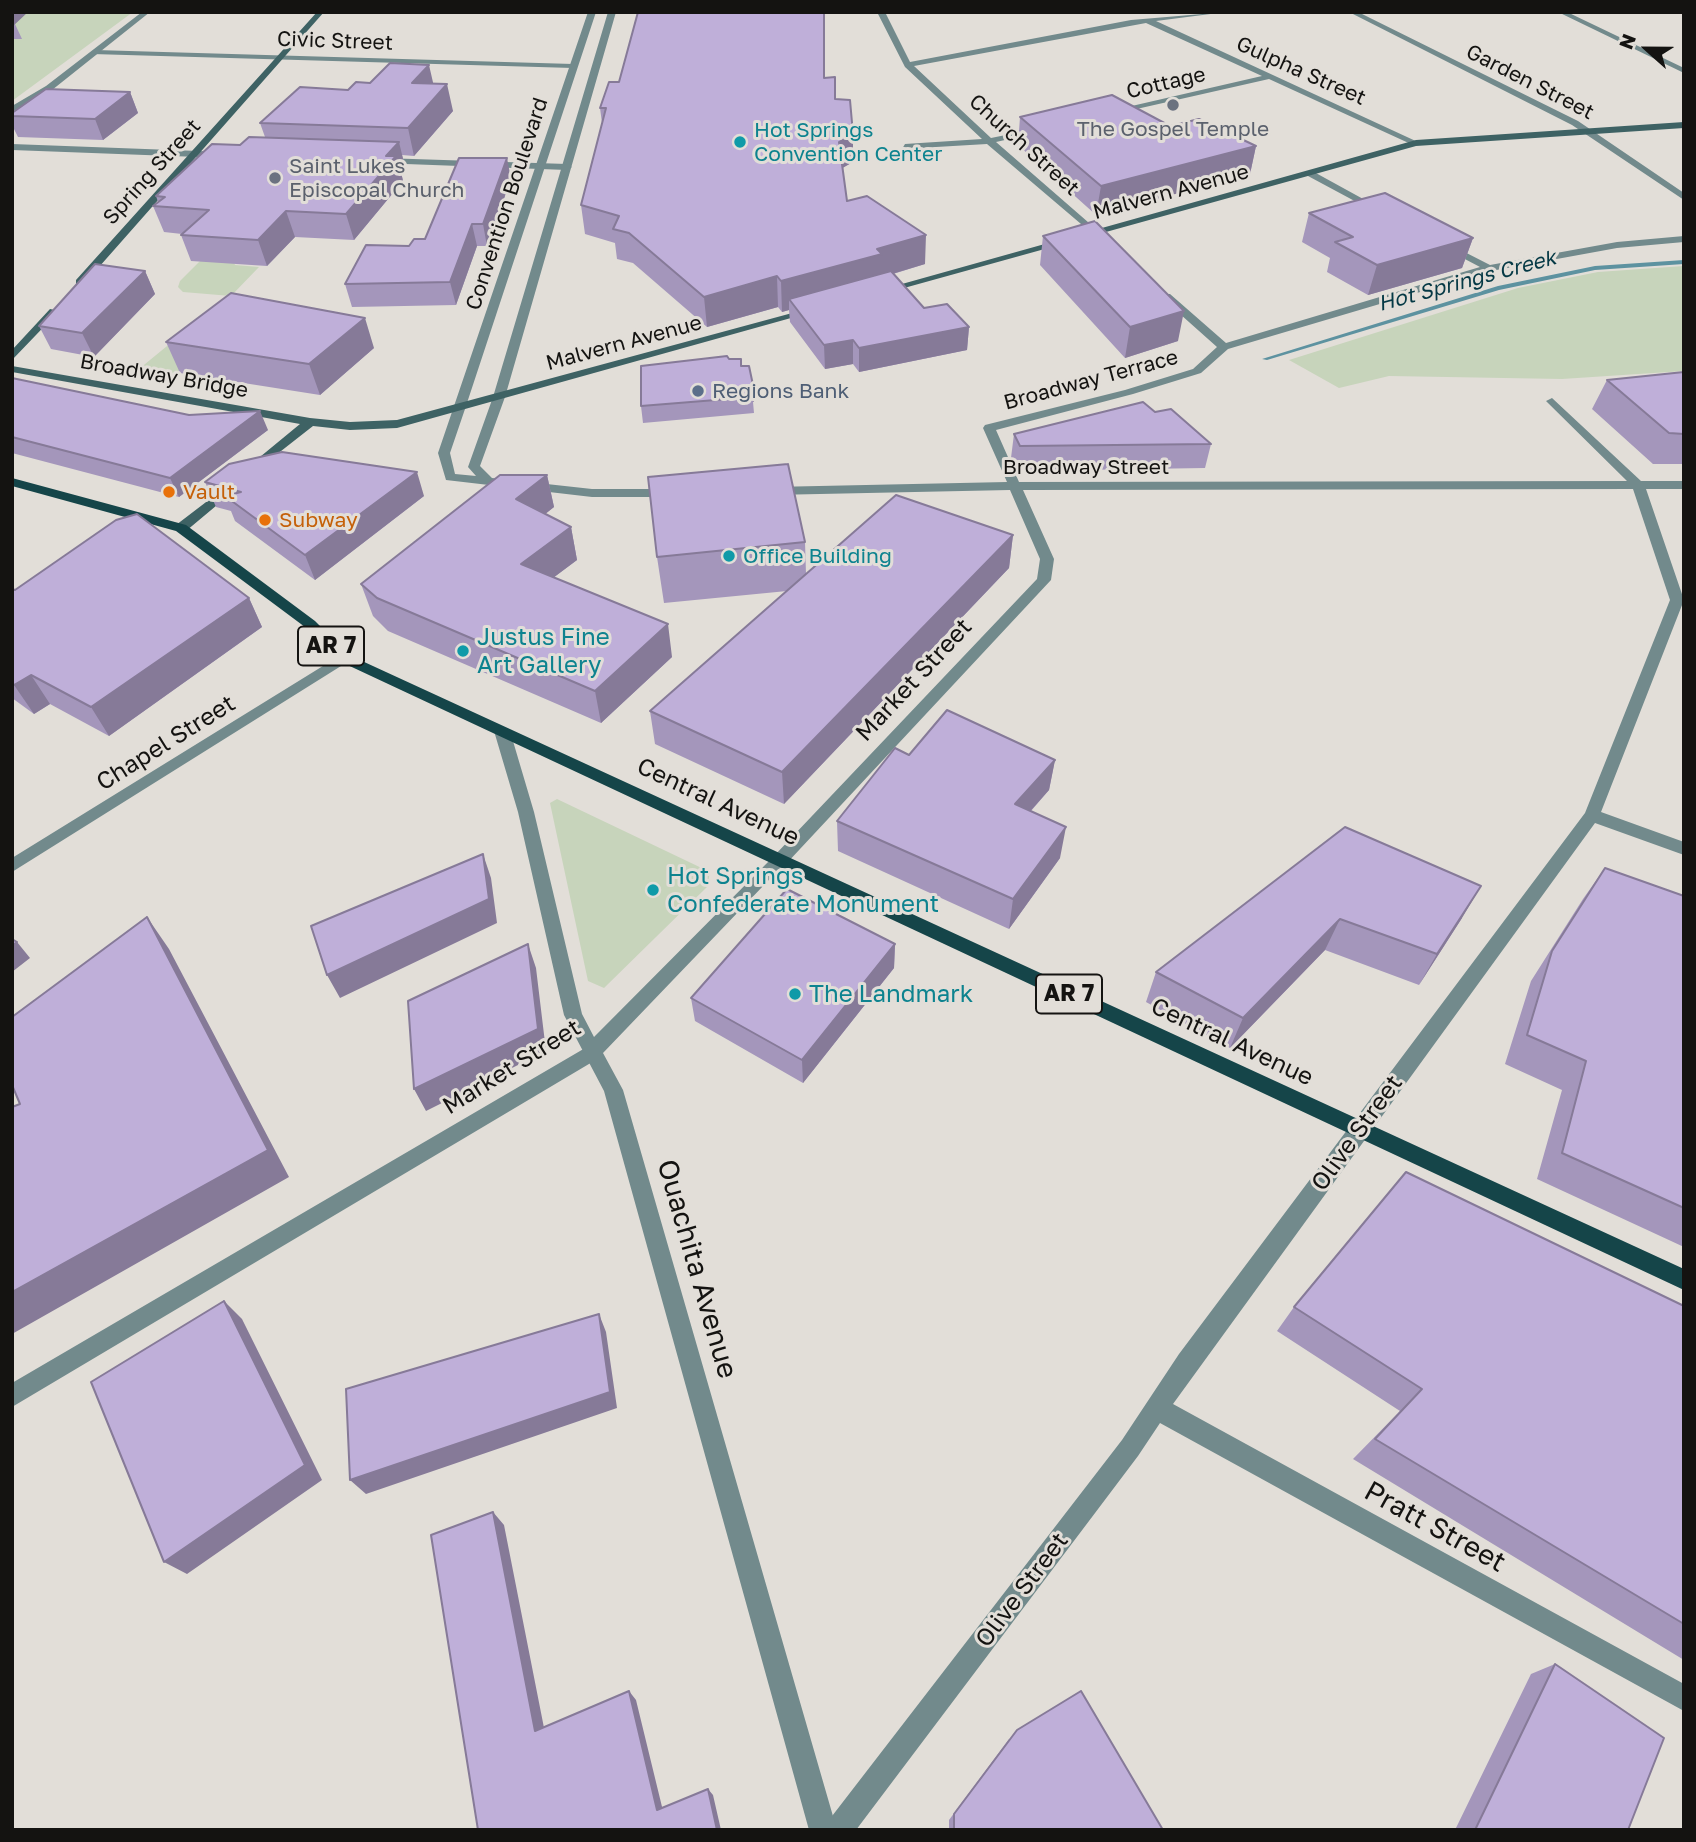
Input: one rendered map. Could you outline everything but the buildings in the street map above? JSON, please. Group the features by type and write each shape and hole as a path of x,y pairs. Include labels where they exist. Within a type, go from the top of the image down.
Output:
{"main road":[{"name":"Spring Street","path":"68,295 321,12"},
{"name":"Malvern Avenue","path":"874,294 1416,143 1684,125"},
{"path":"12,358 59,306"},
{"name":"Malvern Avenue","path":"310,422 350,426 397,424 820,309"},
{"name":"Broadway Bridge","path":"12,369 310,422"},
{"path":"181,528 310,422"},
{"name":"Central Avenue","path":"12,482 181,528 310,624 344,658 1684,1280"}],"street":[{"path":"12,110 49,88 148,12"},
{"name":"Convention Boulevard","path":"459,409 592,12"},
{"name":"Convention Boulevard","path":"499,397 612,12"},
{"name":"Church Street","path":"881,12 908,65 989,141 1107,243"},
{"name":"Gulpha Street","path":"1132,12 1416,143"},
{"path":"908,65 1148,20 1223,12"},
{"name":"Garden Street","path":"1352,12 1590,131 1684,197"},
{"path":"1561,12 1684,72"},
{"name":"Civic Street","path":"95,52 573,66"},
{"name":"Cottage","path":"1096,117 1270,76"},
{"path":"905,147 989,141 1056,126"},
{"path":"12,147 235,156"},
{"path":"375,161 567,167"},
{"path":"1311,174 1396,219"},
{"path":"1431,238 1489,268"},
{"name":"Broadway Terrace","path":"989,428 1129,392 1197,371 1224,347 1489,268 1617,245 1684,239"},
{"path":"1155,286 1224,347"},
{"path":"489,482 474,467 499,397"},
{"name":"Olive Street","path":"839,1830 1157,1408 1187,1362 1592,815 1680,600 1638,485 1552,401"},
{"path":"459,409 444,453 450,477 592,494 686,492"},
{"name":"Market Street","path":"12,1396 592,1052 780,860 1044,580 1047,559 989,428"},
{"name":"Broadway Street","path":"753,492 1013,486 1684,485"},
{"name":"Chapel Street","path":"12,866 344,658"},
{"name":"Ouachita Avenue","path":"502,731 526,812 573,1015 613,1090 823,1830"},
{"path":"1592,815 1684,849"},
{"name":"Pratt Street","path":"1157,1408 1684,1698"}],"green space":[{"path":"12,12 133,12 12,101"},
{"path":"204,257 233,260 235,265 259,267 231,296 183,292 178,287 180,281"},
{"path":"1684,266 1684,371 1562,379 1389,376 1339,388 1289,360 1518,288 1598,272"},
{"path":"211,310 252,315 175,374 139,369"},
{"path":"557,799 710,872 707,887 604,988 588,981 550,803"}],"waterway":[{"name":"Hot Springs Creek","path":"1265,359 1498,288 1595,268 1684,262"}],"place":[{"name":"The Gospel Temple","path":"1173,105"},
{"name":"Hot Springs Convention Center","path":"740,142"},
{"name":"Saint Lukes Episcopal Church","path":"275,178"},
{"name":"Regions Bank","path":"698,391"},
{"name":"Vault","path":"169,492"},
{"name":"Subway","path":"265,520"},
{"name":"Office Building","path":"729,556"},
{"name":"Justus Fine Art Gallery","path":"463,651"},
{"name":"Hot Springs Confederate Monument","path":"653,890"},
{"name":"The Landmark","path":"795,994"}]}
